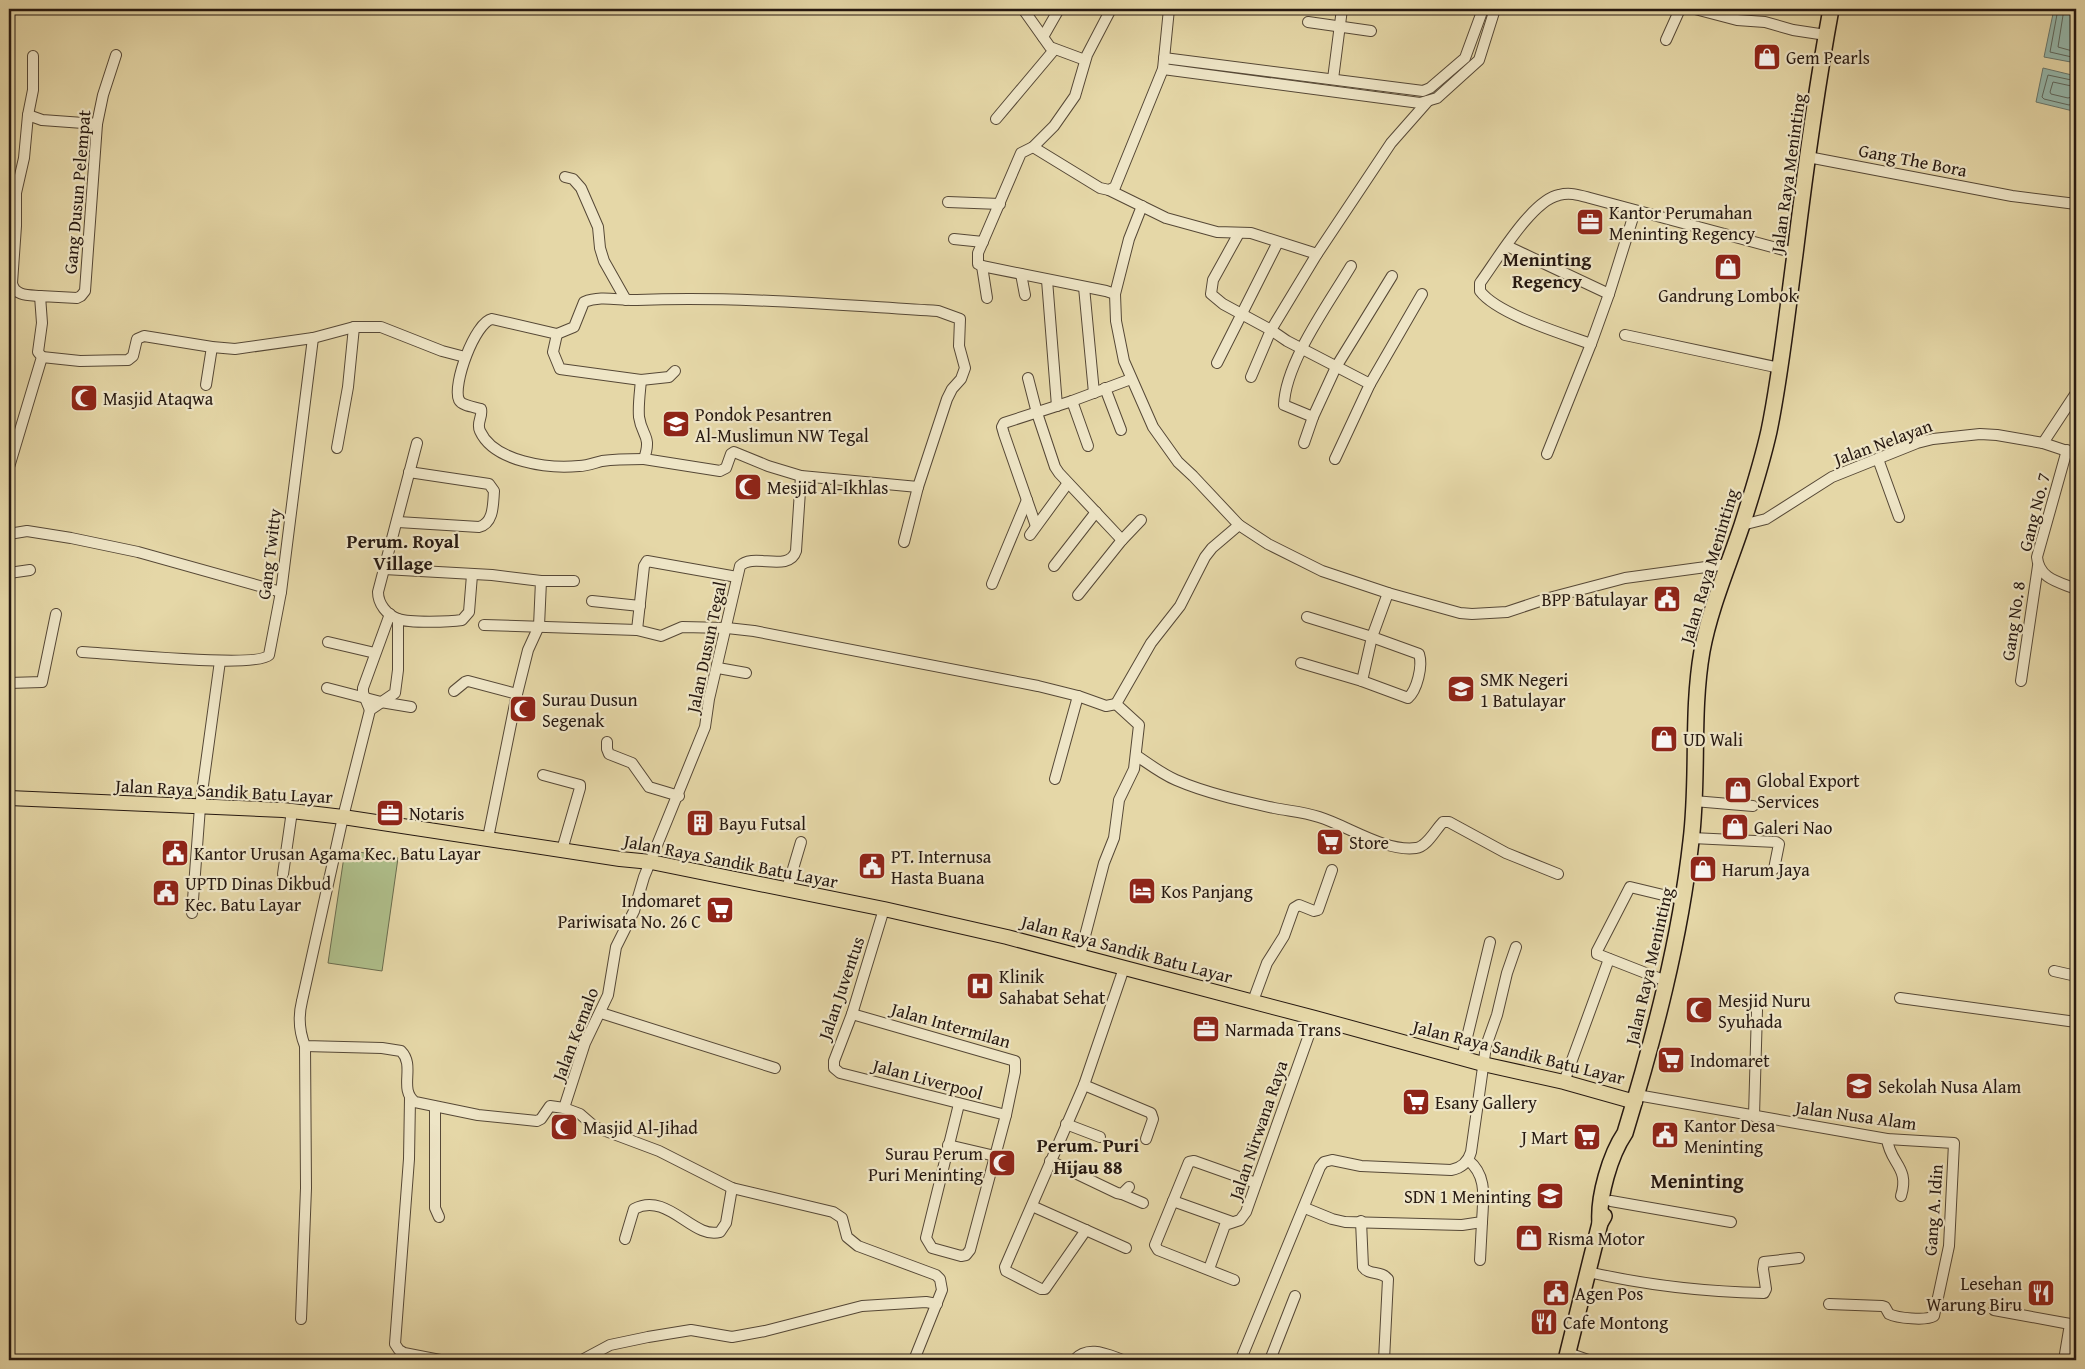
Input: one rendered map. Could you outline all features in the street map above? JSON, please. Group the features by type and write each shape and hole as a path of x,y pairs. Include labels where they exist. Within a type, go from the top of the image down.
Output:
{"highway":[{"name":"Jalan Raya Meninting","path":"1600,1223 1600,1203 1617,1146 1625,1133 1652,1041 1684,900 1692,838 1694,739 1697,690 1702,653 1708,624 1742,525 1768,431 1780,368 1829,9"},
{"name":"Jalan Raya Meninting","path":"1567,1356 1600,1223 1611,1201 1625,1148 1625,1133"}],"main road":[{"name":"Jalan Raya Sandik Batu Layar","path":"9,798 200,807 240,807 292,811 651,862 884,909 1080,955 1483,1064 1636,1098"}],"street":[{"path":"1023,9 1054,50 1085,60"},
{"path":"1043,37 1059,9"},
{"path":"1111,9 1085,60 1075,96 1054,126 1033,147 1021,153 978,253 977,260 978,264 982,266 1115,294"},
{"path":"1109,190 1115,188 1163,69 1169,9"},
{"path":"1333,79 1342,9"},
{"path":"1163,69 1252,74 1333,79 1423,91 1430,88 1465,58 1483,9 1494,10 1479,60 1437,98 1420,103 1370,97 1252,74 1164,58"},
{"path":"1666,40 1680,9"},
{"path":"1695,9 1737,20 1765,22 1793,30 1826,35"},
{"path":"1308,22 1371,31"},
{"path":"996,119 1054,50"},
{"name":"Gang Dusun Pelempat","path":"40,296 75,298 82,295 85,289 97,124 116,54"},
{"path":"33,56 34,81 28,115 24,158 16,193 16,226 11,287 17,292 40,296 42,323 38,352 42,358"},
{"path":"1370,97 1372,84"},
{"path":"1251,377 1271,330 1317,254 1391,143 1428,101"},
{"path":"28,115 42,120 97,124"},
{"path":"1033,147 1100,188 1109,190 1166,218 1216,232 1251,233 1317,254"},
{"name":"Gang The Bora","path":"1808,157 2012,196 2076,204"},
{"path":"565,176 573,179 581,188 598,227 601,254 626,300"},
{"path":"1591,344 1542,326 1493,304 1480,291 1480,283 1527,216 1545,201 1557,195 1570,193 1795,253"},
{"path":"948,202 1000,204"},
{"path":"1142,206 1129,239 1115,294 1120,345 1131,379 1152,427 1178,462 1238,525 1268,544 1304,563 1388,593 1460,613 1493,614 1507,612 1549,598 1625,578 1728,564"},
{"path":"1546,454 1591,344 1635,211"},
{"path":"1239,233 1213,280 1211,294 1223,304 1302,349 1370,384"},
{"path":"954,239 983,242"},
{"path":"1217,363 1278,242"},
{"path":"1507,246 1609,294"},
{"path":"982,266 987,298"},
{"path":"1313,417 1284,405 1284,391 1302,349 1351,266"},
{"path":"1021,274 1026,295"},
{"path":"1304,443 1313,417 1336,367 1392,276"},
{"path":"1046,280 1057,406"},
{"path":"1084,287 1094,392"},
{"path":"1335,459 1370,384 1422,294"},
{"path":"904,542 918,487 947,399 961,378 965,368 959,346 959,318 938,311 770,300 600,299 584,302 572,330 557,334 496,319 488,319 473,339 465,357 458,387 459,400 462,403 481,409 482,415 478,425 488,442 501,453 523,461 549,465 580,466 615,459 644,459 719,471 726,468 731,454 734,452 768,466 802,476 918,487"},
{"path":"42,358 80,361 128,360 134,356 137,339 145,336 212,347 247,348 313,338 354,328 381,327 442,351 465,357"},
{"path":"337,448 348,388 354,328"},
{"path":"557,334 553,352 559,369 641,380 669,378 675,371"},
{"path":"1625,335 1780,368"},
{"name":"Gang Twitty","path":"82,652 220,661 262,659 270,655 281,592 303,405 313,338"},
{"path":"206,385 212,347"},
{"path":"9,467 42,358"},
{"path":"1028,378 1037,413 1055,467 1122,540"},
{"path":"1068,482 1033,530 1027,500 1002,427 1004,423 1131,379"},
{"path":"641,380 639,416 648,444 644,459"},
{"path":"1105,388 1121,430"},
{"path":"2043,443 2076,392"},
{"path":"1072,401 1088,446"},
{"name":"Jalan Nelayan","path":"1742,525 1766,519 1832,478 1917,443 1948,436 1980,434 2043,443 2072,452"},
{"path":"417,443 404,486 398,522 378,597 381,604 394,617 409,621 464,619 469,612 472,576"},
{"name":"Gang No. 7","path":"2072,452 2037,554 2038,566 2049,579 2076,589"},
{"path":"1878,459 1899,517"},
{"path":"398,522 479,527 485,525 490,518 494,491 489,484 409,472"},
{"name":"Jalan Dusun Tegal","path":"651,862 705,727 709,699 718,668 740,566 743,563 786,561 795,555 802,476"},
{"path":"992,584 1027,500"},
{"path":"1054,566 1096,512"},
{"path":"1078,595 1122,540 1141,520"},
{"path":"484,625 637,630 661,636 680,627 727,628 759,632 1038,686 1078,696 1106,706 1116,704 1151,643 1180,606 1205,557 1212,548 1238,525"},
{"path":"9,534 27,531 138,552 281,592"},
{"path":"637,630 644,565 648,561 737,577"},
{"name":"Gang No. 8","path":"2021,681 2038,566"},
{"path":"384,569 472,576 492,575 541,581 574,581"},
{"path":"9,573 30,570"},
{"path":"488,838 517,694 528,650 539,626 541,581"},
{"path":"1362,681 1372,637 1388,593"},
{"path":"592,601 640,606"},
{"path":"9,684 42,682 56,614"},
{"path":"301,1319 306,1188 306,1046 302,1037 299,1013 343,817 370,710 363,688 375,653 394,617"},
{"path":"370,710 395,693 398,670 394,617"},
{"path":"1301,663 1362,681 1408,698 1412,694 1421,661 1419,654 1372,637 1306,617"},
{"path":"328,642 375,653"},
{"path":"192,913 200,807 220,661"},
{"path":"718,668 746,673"},
{"path":"454,690 468,681 517,694"},
{"path":"327,688 381,702 411,707"},
{"path":"1054,780 1078,696"},
{"path":"1080,955 1104,863 1114,838 1119,800 1134,769 1137,756 1139,725 1116,704"},
{"path":"608,742 607,749 609,754 632,763 649,787 679,796"},
{"path":"1137,756 1174,779 1195,788 1312,815 1392,846 1420,847 1443,822 1449,822 1506,854 1558,874"},
{"path":"543,775 580,785 562,850"},
{"path":"1694,801 1753,806"},
{"path":"283,874 292,811"},
{"path":"1692,838 1776,842 1779,844 1774,869"},
{"path":"786,889 801,842"},
{"name":"Jalan Kemalo","path":"651,862 630,919 616,947 611,986 601,1013 585,1043 564,1108 580,1114 594,1127 659,1151 732,1188 833,1212 842,1218 847,1237 858,1246 934,1273 942,1284 937,1304"},
{"path":"1253,1001 1267,963 1284,936 1294,908 1299,905 1314,911 1318,910 1332,870"},
{"path":"1666,982 1597,954 1601,942 1630,887 1684,900"},
{"name":"Jalan Juventus","path":"842,1073 835,1070 833,1062 852,1014 884,909"},
{"path":"1462,1058 1490,942"},
{"path":"1241,1359 1321,1165 1328,1160 1361,1166 1451,1170 1462,1166 1468,1160 1471,1152 1486,1046 1497,1015 1516,947"},
{"path":"1564,1082 1608,960"},
{"path":"1086,1230 1048,1287 1041,1289 1008,1273 1005,1269 1084,1085 1124,968"},
{"path":"2054,971 2076,976"},
{"path":"1900,998 2076,1022"},
{"path":"1754,1116 1756,1010"},
{"path":"601,1013 775,1068"},
{"name":"Jalan Intermilan","path":"852,1014 1012,1058 1016,1063 1006,1116 970,1250 966,1255 961,1256 935,1249 929,1245 927,1236 948,1145"},
{"name":"Jalan Nirwana Raya","path":"1209,1269 1225,1225 1243,1218 1315,1018"},
{"path":"306,1046 399,1050 407,1059 407,1092 410,1098 415,1102 435,1107 478,1115 537,1121 541,1119 550,1106 564,1108"},
{"name":"Jalan Liverpool","path":"842,1073 1006,1116"},
{"path":"1084,1085 1151,1114 1153,1119 1146,1139"},
{"path":"410,1098 409,1159 395,1344 404,1353 440,1360"},
{"name":"Jalan Nusa Alam","path":"1636,1098 1887,1139 1954,1143"},
{"path":"959,1104 948,1145 995,1156"},
{"path":"435,1107 435,1208 438,1217"},
{"path":"1066,1124 1100,1138"},
{"path":"1887,1139 1890,1150 1904,1178 1901,1196"},
{"name":"Gang A. Idin","path":"1829,1304 1882,1306 1885,1307 1889,1314 1895,1316 1928,1319 1934,1316 1949,1246 1954,1143"},
{"path":"1468,1160 1477,1168 1483,1182 1480,1260"},
{"path":"1050,1161 1111,1191 1126,1190 1143,1203"},
{"path":"1234,1280 1156,1248 1155,1245 1188,1162 1194,1161 1256,1183"},
{"path":"625,1239 632,1211 639,1206 650,1204 662,1207 693,1225 712,1233 720,1232 726,1223 732,1188"},
{"path":"1173,1200 1232,1222"},
{"path":"1611,1201 1731,1222"},
{"path":"1032,1206 1126,1248"},
{"path":"1304,1208 1332,1219 1462,1225 1482,1222"},
{"path":"1361,1221 1363,1268 1368,1272 1383,1274 1388,1279 1384,1360"},
{"path":"1588,1272 1642,1284 1726,1292 1764,1293 1766,1289 1763,1269 1764,1262 1799,1258"},
{"path":"1270,1360 1295,1296"},
{"path":"582,1360 610,1345 648,1336 691,1330 732,1337 765,1331 862,1306 926,1302 937,1304 914,1360"},
{"path":"1994,1310 2070,1324 2064,1360"},
{"path":"1074,1360 1080,1354 1096,1351 1123,1360"},
{"path":"1567,1356 1588,1360"}],"green space":[{"path":"345,850 398,858 382,971 328,963"}],"water":[{"path":"2054,9 2076,9 2076,63 2044,57"},
{"path":"2043,68 2076,76 2076,99 2073,111 2036,102"}],"place":[{"name":"Gem Pearls","path":"1767,57"},
{"name":"Kantor Perumahan Meninting Regency","path":"1590,222"},
{"name":"Gandrung Lombok","path":"1728,267"},
{"name":"Masjid Ataqwa","path":"84,398"},
{"name":"Pondok Pesantren Al-Muslimun NW Tegal","path":"676,424"},
{"name":"Mesjid Al-Ikhlas","path":"748,487"},
{"name":"BPP Batulayar","path":"1667,599"},
{"name":"SMK Negeri 1 Batulayar","path":"1461,689"},
{"name":"Surau Dusun Segenak","path":"523,709"},
{"name":"UD Wali","path":"1664,739"},
{"name":"Global Export Services","path":"1738,790"},
{"name":"Notaris","path":"390,813"},
{"name":"Bayu Futsal","path":"700,823"},
{"name":"Galeri Nao","path":"1735,827"},
{"name":"Store","path":"1330,842"},
{"name":"Kantor Urusan Agama Kec. Batu Layar","path":"175,853"},
{"name":"PT. Internusa Hasta Buana","path":"872,866"},
{"name":"Harum Jaya","path":"1703,869"},
{"name":"Kos Panjang","path":"1142,891"},
{"name":"UPTD Dinas Dikbud Kec. Batu Layar","path":"166,893"},
{"name":"Indomaret Pariwisata No. 26 C","path":"720,910"},
{"name":"Klinik Sahabat Sehat","path":"980,986"},
{"name":"Mesjid Nuru Syuhada","path":"1699,1010"},
{"name":"Narmada Trans","path":"1206,1029"},
{"name":"Indomaret","path":"1671,1060"},
{"name":"Sekolah Nusa Alam","path":"1859,1086"},
{"name":"Esany Gallery","path":"1416,1102"},
{"name":"Masjid Al-Jihad","path":"564,1127"},
{"name":"Kantor Desa Meninting","path":"1665,1135"},
{"name":"J Mart","path":"1587,1137"},
{"name":"Surau Perum Puri Meninting","path":"1002,1163"},
{"name":"SDN 1 Meninting","path":"1550,1196"},
{"name":"Risma Motor","path":"1529,1238"},
{"name":"Agen Pos","path":"1556,1293"},
{"name":"Lesehan Warung Biru","path":"2041,1293"},
{"name":"Cafe Montong","path":"1544,1322"}],"district":[{"name":"Meninting Regency","path":"1547,270"},
{"name":"Perum. Royal Village","path":"403,552"},
{"name":"Perum. Puri Hijau 88","path":"1088,1156"},
{"name":"Meninting","path":"1697,1180"}]}
